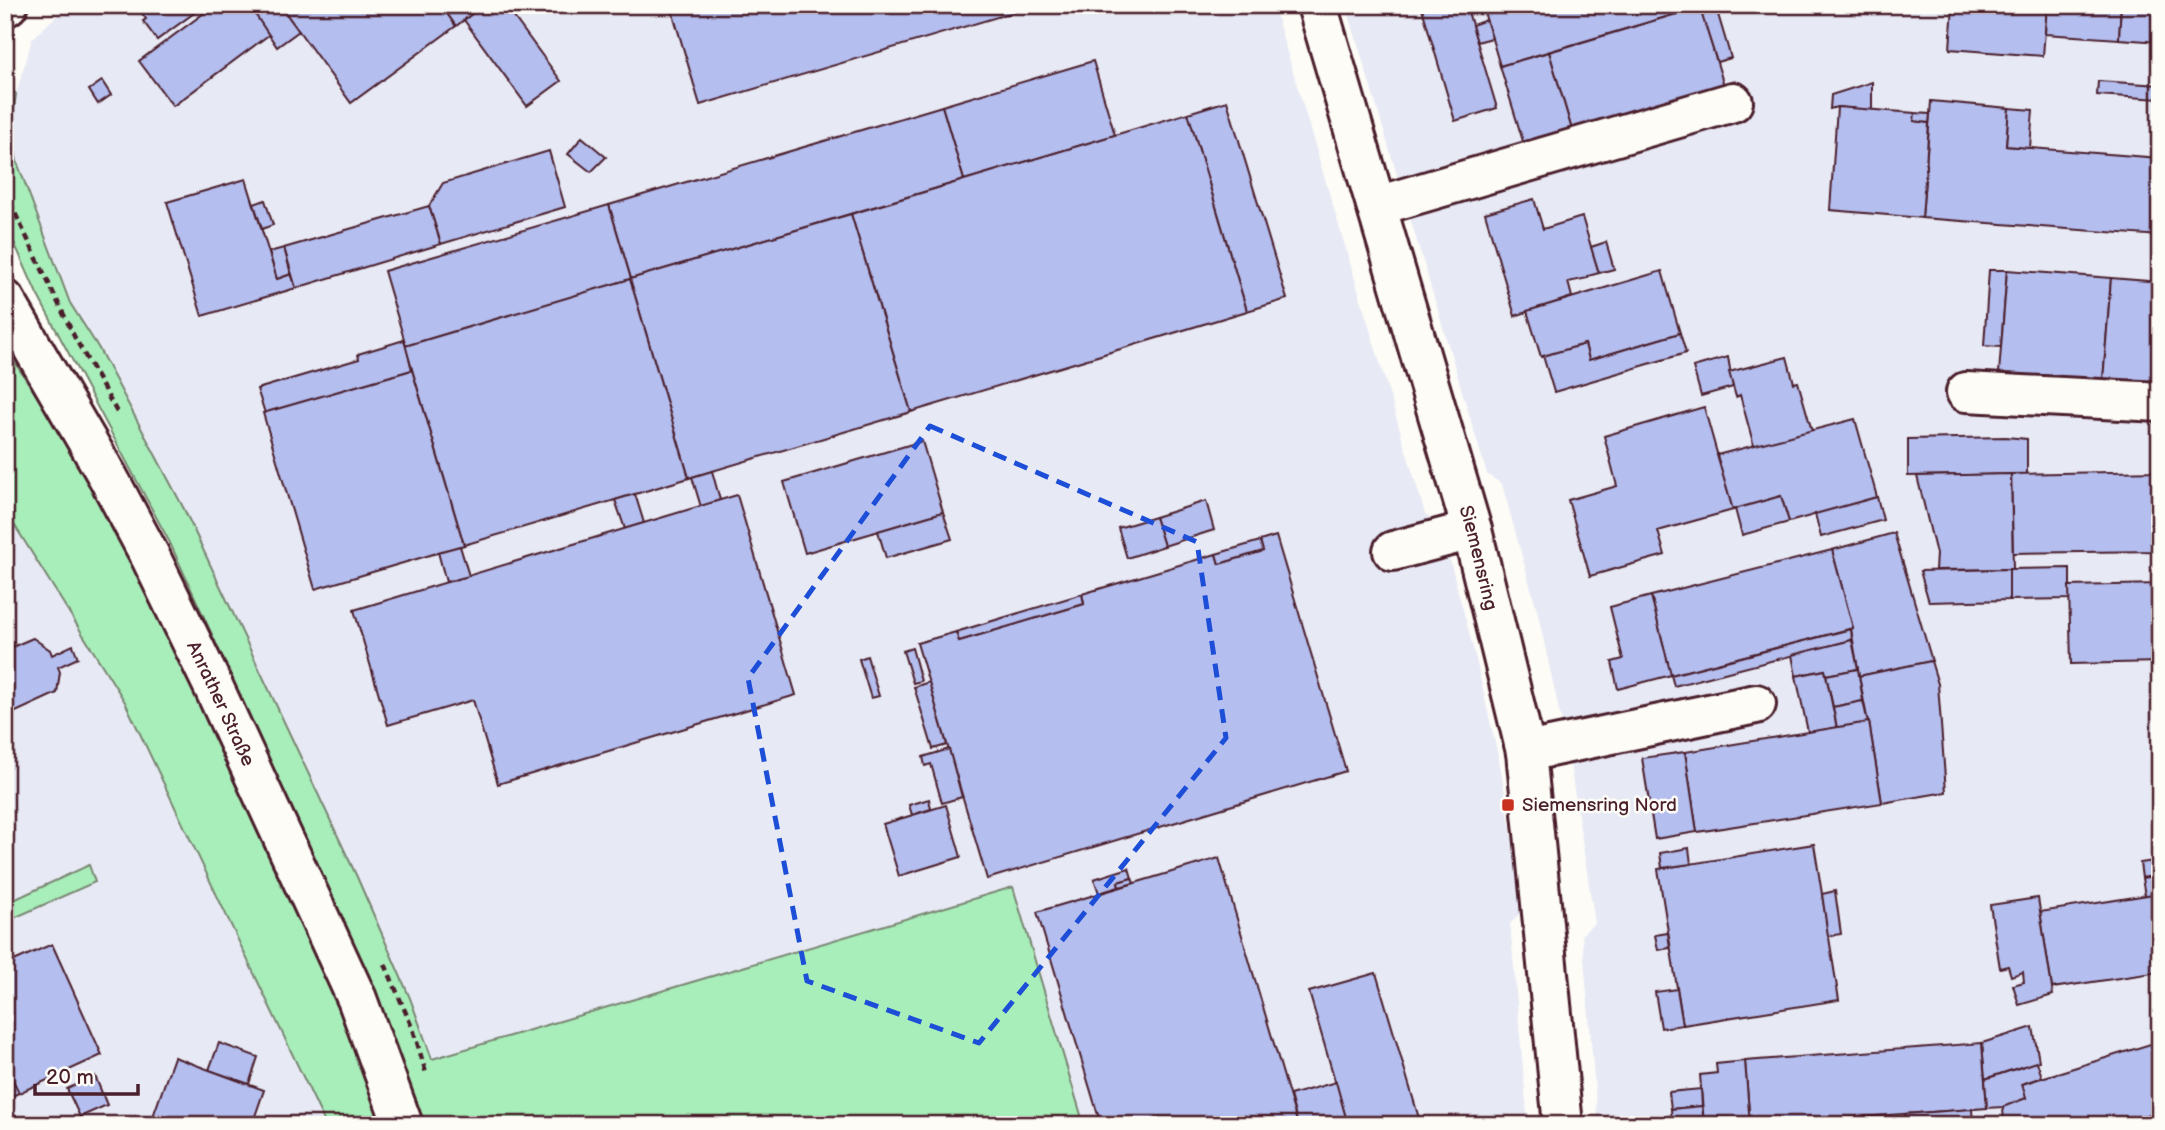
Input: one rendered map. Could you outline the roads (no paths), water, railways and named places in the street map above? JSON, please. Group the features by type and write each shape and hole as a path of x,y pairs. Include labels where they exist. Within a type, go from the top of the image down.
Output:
{"street":[{"name":"Siemensring","path":"1317,5 1472,530 1526,752 1563,1125"},
{"path":"1377,206 1733,102"},
{"name":"Anrather Straße","path":"5,300 108,477 208,676 357,999 403,1125"},
{"path":"1966,392 2160,402"},
{"path":"1393,551 1472,530"},
{"path":"1526,752 1756,704"}],"place":[{"name":"Siemensring Nord","path":"1508,805"}]}
